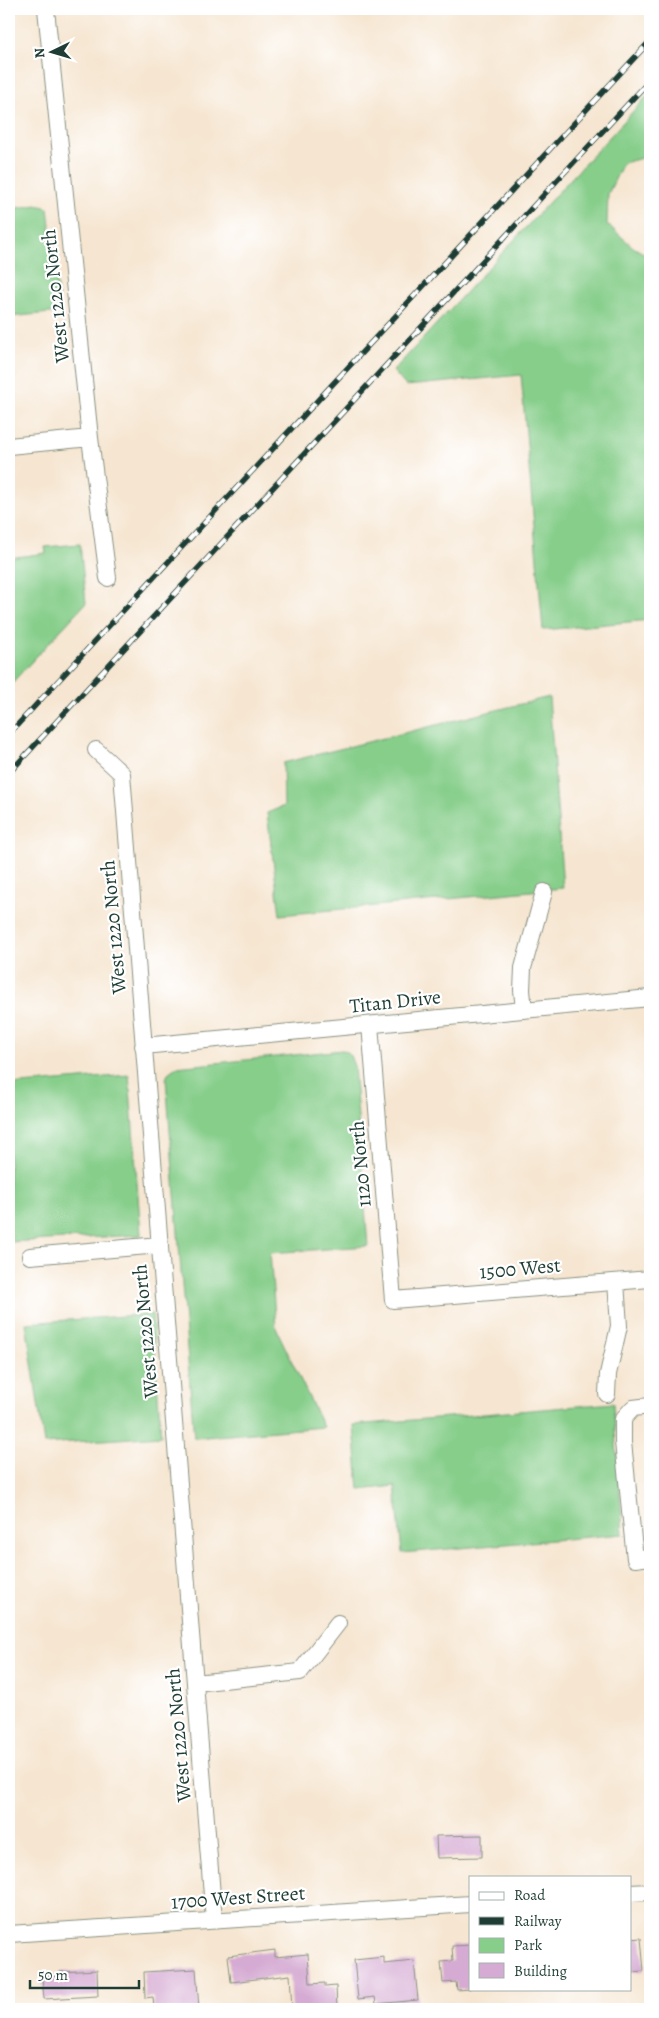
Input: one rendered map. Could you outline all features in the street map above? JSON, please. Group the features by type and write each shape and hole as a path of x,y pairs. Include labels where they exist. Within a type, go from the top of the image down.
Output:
{"street":[{"name":"West 1220 North","path":"46,9 90,438 108,578"},
{"path":"9,446 90,438"},
{"name":"West 1220 North","path":"96,750 122,774 214,1920"},
{"path":"524,1010 522,990 523,968 544,892"},
{"name":"Titan Drive","path":"143,1046 650,998"},
{"name":"1120 North","path":"370,1025 393,1300"},
{"path":"30,1256 160,1246"},
{"name":"1500 West","path":"393,1300 650,1279"},
{"path":"607,1394 608,1374 619,1326 616,1282"},
{"path":"650,1406 633,1408 623,1419 623,1427 635,1559 650,1557"},
{"path":"195,1683 300,1672 338,1623"},
{"path":"632,1893 650,1892"},
{"name":"1700 West Street","path":"9,1934 469,1904"}],"green space":[{"path":"650,93 650,159 642,158 623,163 608,194 607,224 633,247 650,257 650,620 543,630 521,375 406,386 393,371"},
{"path":"37,205 48,208 60,312 9,317 9,209"},
{"path":"80,544 86,603 9,686 9,558 46,553 45,547"},
{"path":"549,697 563,888 280,915 267,813 284,806 283,763"},
{"path":"343,1050 349,1053 354,1066 368,1246 270,1253 276,1328 323,1427 194,1438 166,1079 168,1073 176,1067"},
{"path":"129,1075 141,1235 9,1242 9,1085"},
{"path":"152,1314 161,1436 44,1444 26,1323"},
{"path":"613,1403 623,1534 402,1553 395,1486 359,1490 354,1425"}],"building":[{"path":"482,1835 482,1857 437,1858 436,1836"},
{"path":"641,1938 644,1971 632,1972 632,1939"},
{"path":"469,1945 469,1989 457,1990 456,1982 443,1983 441,1962 453,1961 452,1946"},
{"path":"275,1950 275,1957 308,1954 310,1984 325,1983 325,1987 336,1986 337,2009 292,2009 290,1975 231,1982 228,1956"},
{"path":"384,1957 384,1964 414,1961 418,2000 376,2004 375,1997 358,1999 354,1960"},
{"path":"196,1969 199,2009 154,2009 153,1997 145,1998 144,1972"},
{"path":"97,1970 98,1996 44,1999 42,1977 60,1976 60,1972"}],"railway":[{"path":"9,734 650,41"},
{"path":"9,773 650,80"}]}
